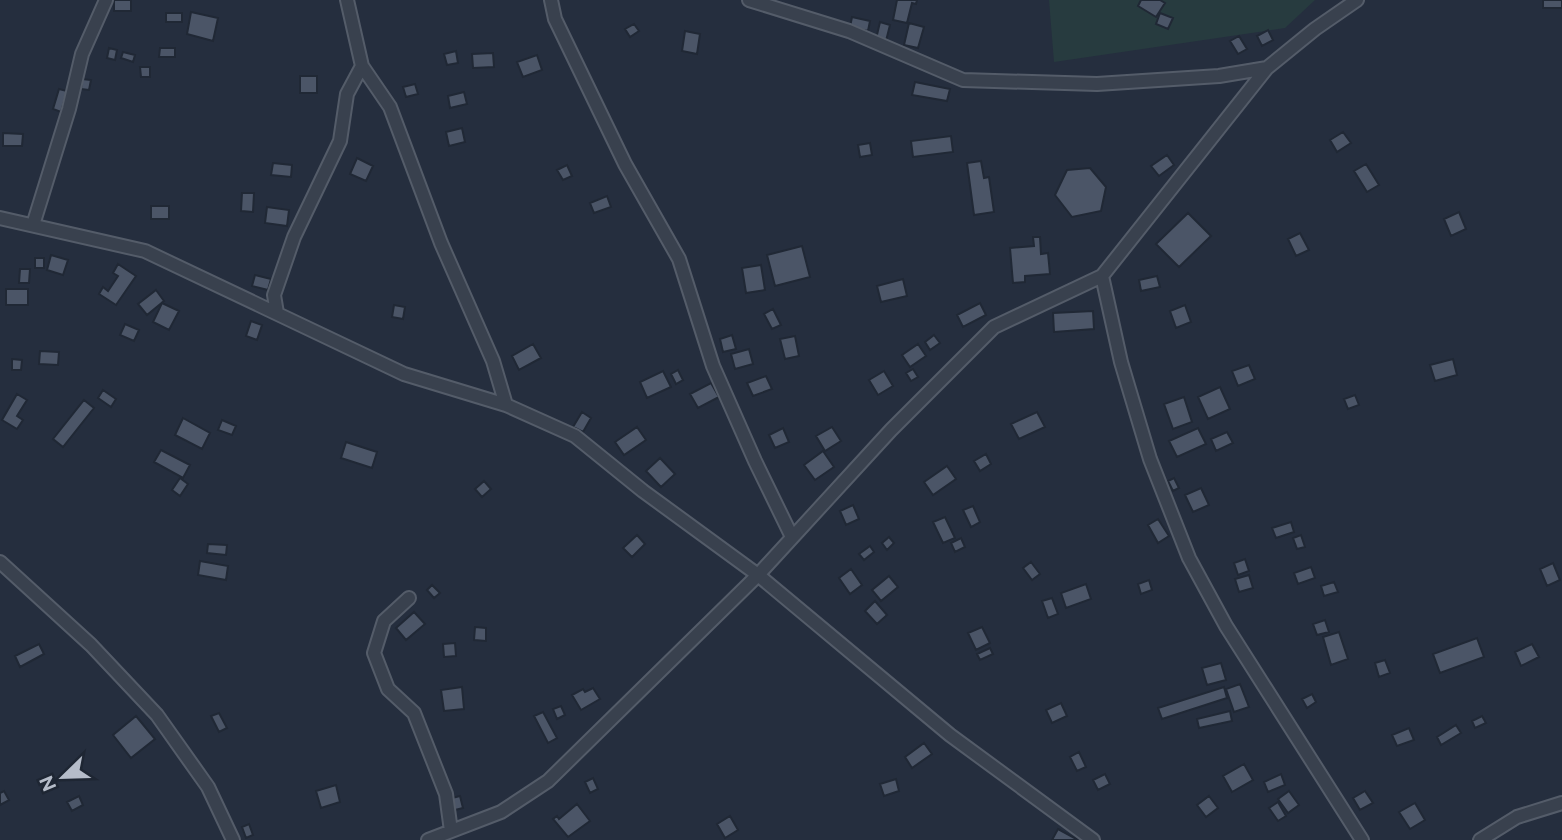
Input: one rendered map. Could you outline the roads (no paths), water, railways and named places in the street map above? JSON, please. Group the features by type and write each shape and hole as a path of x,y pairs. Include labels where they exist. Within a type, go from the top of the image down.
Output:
{"street":[{"path":"33,225 69,109 82,54 106,0"},
{"path":"347,0 362,66 390,107 441,243 492,361 506,405"},
{"path":"551,0 555,19 625,164 679,259 713,366 792,537"},
{"path":"749,0 849,31 963,80 1097,84 1219,76 1267,68"},
{"path":"428,840 501,812 548,781 758,575 891,430 994,327 1102,276 1267,68 1315,29 1357,0"},
{"path":"277,313 274,295 294,237 340,141 347,94 362,66"},
{"path":"0,218 145,251 404,374 506,405 575,436 643,491 758,575 950,735 1093,840"},
{"path":"1102,276 1121,362 1150,459 1189,558 1239,648 1362,840"},
{"path":"0,562 91,645 157,715 208,788 233,840"},
{"path":"410,597 384,621 374,653 388,689 414,713 446,794 451,831"},
{"path":"1480,840 1517,817 1562,803"}]}
